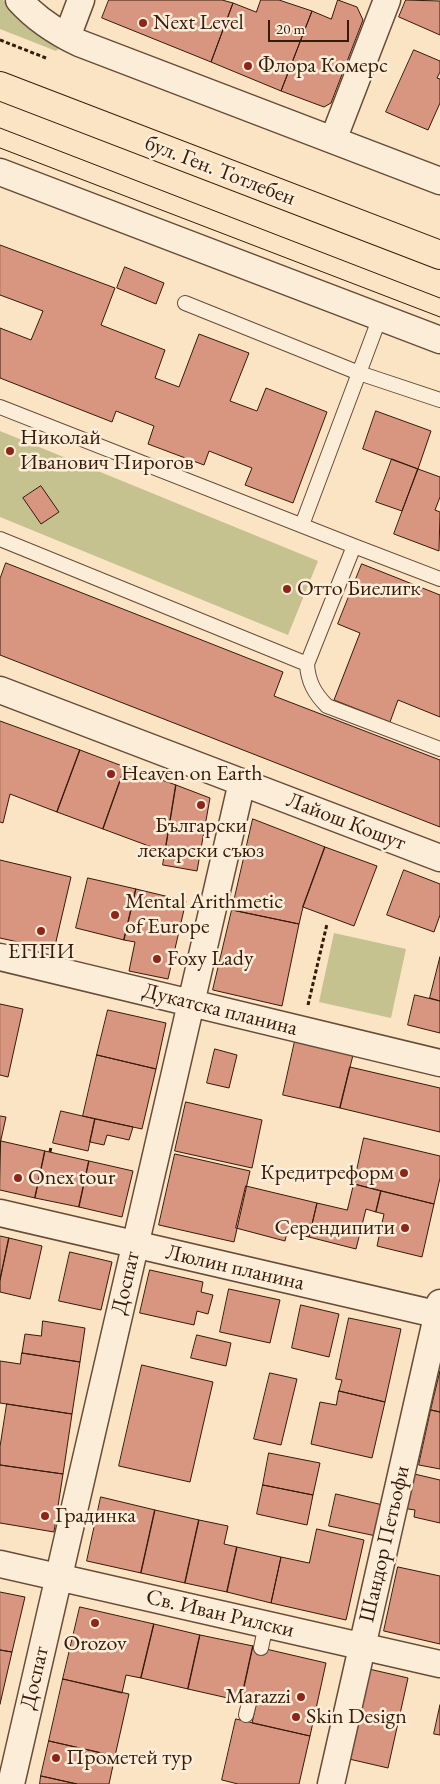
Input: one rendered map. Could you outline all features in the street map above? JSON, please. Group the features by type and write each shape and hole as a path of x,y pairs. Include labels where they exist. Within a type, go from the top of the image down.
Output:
{"main road":[{"name":"бул. Ген. Тотлебен","path":"0,86 440,255"}],"street":[{"path":"19,0 47,26 106,54 440,180"},
{"path":"67,37 81,0"},
{"path":"334,140 387,0"},
{"path":"0,172 440,340"},
{"name":"Лайош Кошут","path":"0,690 440,858"},
{"name":"Доспат","path":"11,1784 242,782"},
{"name":"Дукатска планина","path":"0,957 440,1063"},
{"name":"Люлин планина","path":"0,1213 135,1245 439,1311"},
{"name":"Шандор Петьофи","path":"331,1784 439,1311"},
{"name":"Св. Иван Рилски","path":"0,1564 58,1578 264,1636 362,1646 440,1664"}],"lane":[{"path":"185,303 359,373 440,400"},
{"path":"302,525 380,317"},
{"path":"0,407 440,579"},
{"path":"0,539 307,664"},
{"path":"354,546 307,664 311,685 318,697 327,706 440,749"}],"path":[{"path":"302,1030 326,924"},
{"path":"50,1152 51,1147"}],"shaded area":[{"path":"0,0 3,0 22,22 64,44 56,51 0,29"},
{"path":"0,431 318,561 288,635 0,517"},
{"path":"334,933 406,949 391,1018 319,1002"}],"building":[{"path":"109,0 222,0 233,3 211,62 102,18"},
{"path":"261,0 279,0 312,11 281,91 211,62 233,3 256,12"},
{"path":"338,0 357,7 363,20 331,103 324,107 281,91 312,11 331,19"},
{"path":"406,0 440,1 440,35 399,17"},
{"path":"414,50 440,61 440,72 437,78 440,79 440,103 428,130 386,112"},
{"path":"0,245 115,288 101,325 165,350 155,378 179,387 199,334 249,353 230,401 257,411 266,388 327,412 293,503 245,485 252,468 209,451 204,465 148,444 154,426 116,411 112,422 0,378 0,328 31,340 43,311 0,295"},
{"path":"125,267 164,283 156,304 117,288"},
{"path":"376,411 431,431 418,469 363,449"},
{"path":"392,459 418,469 402,511 376,502"},
{"path":"418,469 440,477 440,497 435,510 440,512 439,551 394,534"},
{"path":"41,486 59,512 41,524 23,498"},
{"path":"6,563 283,672 274,696 440,760 440,827 0,655 0,579"},
{"path":"362,564 440,595 440,717 398,700 390,722 334,700 360,633 338,624"},
{"path":"0,721 80,750 57,812 10,794 3,823 0,822"},
{"path":"80,750 125,767 103,829 57,812"},
{"path":"125,767 176,785 165,852 103,829"},
{"path":"176,785 210,798 197,871 163,865"},
{"path":"253,819 325,847 303,907 299,924 232,910"},
{"path":"325,847 377,866 354,926 303,907"},
{"path":"0,860 71,877 54,950 0,938"},
{"path":"404,870 440,884 440,915 434,932 387,915"},
{"path":"88,878 136,889 124,940 76,928"},
{"path":"136,889 186,901 168,979 129,971 135,942 124,940"},
{"path":"232,910 299,924 282,1006 213,990"},
{"path":"440,957 440,1001 430,998"},
{"path":"415,995 440,1001 440,1033 408,1025"},
{"path":"0,1004 23,1009 8,1077 0,1075"},
{"path":"108,1010 166,1023 156,1069 97,1055"},
{"path":"295,1041 353,1055 340,1108 283,1095"},
{"path":"215,1049 237,1055 229,1088 207,1083"},
{"path":"97,1055 156,1069 142,1129 83,1116"},
{"path":"350,1067 440,1088 440,1132 340,1108"},
{"path":"186,1102 262,1120 252,1168 175,1151"},
{"path":"61,1111 95,1119 88,1151 53,1143"},
{"path":"0,1116 6,1117 0,1144"},
{"path":"95,1119 133,1127 129,1140 107,1135 104,1145 90,1142"},
{"path":"364,1138 440,1156 440,1178 434,1204 354,1184"},
{"path":"1,1141 45,1151 35,1198 0,1190"},
{"path":"45,1151 89,1161 79,1207 35,1198"},
{"path":"175,1154 250,1171 234,1242 159,1225"},
{"path":"89,1161 133,1171 122,1217 79,1207"},
{"path":"354,1184 381,1191 376,1212 366,1209 356,1249 309,1237 317,1203 347,1210"},
{"path":"246,1186 317,1203 309,1237 287,1232 285,1241 236,1228"},
{"path":"381,1191 434,1204 422,1257 377,1246 384,1214 376,1212"},
{"path":"0,1236 9,1238 0,1280"},
{"path":"9,1238 42,1246 30,1299 0,1292 0,1280"},
{"path":"70,1252 112,1262 101,1310 59,1301"},
{"path":"150,1270 203,1282 201,1292 213,1295 208,1314 197,1311 194,1325 140,1313"},
{"path":"229,1289 280,1300 270,1343 220,1332"},
{"path":"301,1305 339,1314 329,1357 292,1348"},
{"path":"349,1318 401,1329 385,1402 339,1391 342,1380 336,1379"},
{"path":"43,1321 85,1328 80,1362 22,1353 25,1334 41,1336"},
{"path":"197,1335 231,1343 226,1366 191,1358"},
{"path":"22,1353 80,1362 72,1414 0,1403 0,1361 20,1364"},
{"path":"142,1365 213,1382 190,1482 119,1466"},
{"path":"440,1371 440,1412 431,1410"},
{"path":"270,1373 297,1379 281,1445 254,1439"},
{"path":"339,1391 385,1402 372,1458 311,1444 320,1402 336,1405"},
{"path":"7,1404 72,1414 63,1474 0,1465 0,1447"},
{"path":"431,1410 440,1412 440,1469 419,1465"},
{"path":"269,1453 320,1463 313,1495 263,1485"},
{"path":"0,1465 63,1474 54,1532 0,1523"},
{"path":"410,1473 440,1480 440,1523 414,1517 415,1510 402,1508"},
{"path":"263,1485 313,1495 307,1525 257,1514"},
{"path":"336,1494 383,1505 376,1536 329,1526"},
{"path":"101,1497 155,1510 141,1573 87,1561"},
{"path":"155,1510 199,1520 185,1583 141,1573"},
{"path":"199,1520 228,1526 224,1544 237,1547 227,1592 185,1583"},
{"path":"317,1529 364,1540 346,1620 271,1603 281,1557 309,1563"},
{"path":"237,1547 281,1557 271,1603 227,1592"},
{"path":"398,1567 440,1576 440,1644 384,1631"},
{"path":"0,1592 25,1597 12,1652 0,1650"},
{"path":"80,1607 154,1624 141,1678 126,1675 122,1693 63,1679"},
{"path":"154,1624 200,1635 188,1689 141,1678"},
{"path":"200,1635 253,1646 241,1701 188,1689"},
{"path":"253,1646 326,1663 310,1736 252,1723 256,1705 241,1701"},
{"path":"0,1650 12,1652 0,1704"},
{"path":"369,1669 408,1678 388,1768 349,1759"},
{"path":"63,1679 129,1694 115,1756 49,1741"},
{"path":"440,1705 440,1735 434,1734"},
{"path":"236,1719 310,1736 299,1784 238,1784 222,1780"},
{"path":"49,1741 115,1756 109,1784 77,1784 41,1776"},
{"path":"41,1776 77,1784 40,1784"}],"tram line":[{"path":"0,128 440,298"},
{"path":"0,148 440,317"}],"place":[{"name":"Next Level","path":"143,23"},
{"name":"Флора Комерс","path":"248,66"},
{"name":"Николай Иванович Пирогов","path":"10,451"},
{"name":"Отто Биелигк","path":"287,589"},
{"name":"Heaven on Earth","path":"111,774"},
{"name":"Български лекарски съюз","path":"201,805"},
{"name":"Mental Arithmetic of Europe","path":"115,915"},
{"name":"ЕППИ","path":"41,931"},
{"name":"Foxy Lady","path":"157,959"},
{"name":"Кредитреформ","path":"404,1173"},
{"name":"Onex tour","path":"18,1178"},
{"name":"Серендипити","path":"405,1228"},
{"name":"Градинка","path":"45,1516"},
{"name":"Orozov","path":"95,1623"},
{"name":"Marazzi","path":"301,1697"},
{"name":"Skin Design","path":"296,1717"},
{"name":"Прометей тур","path":"56,1758"}]}
